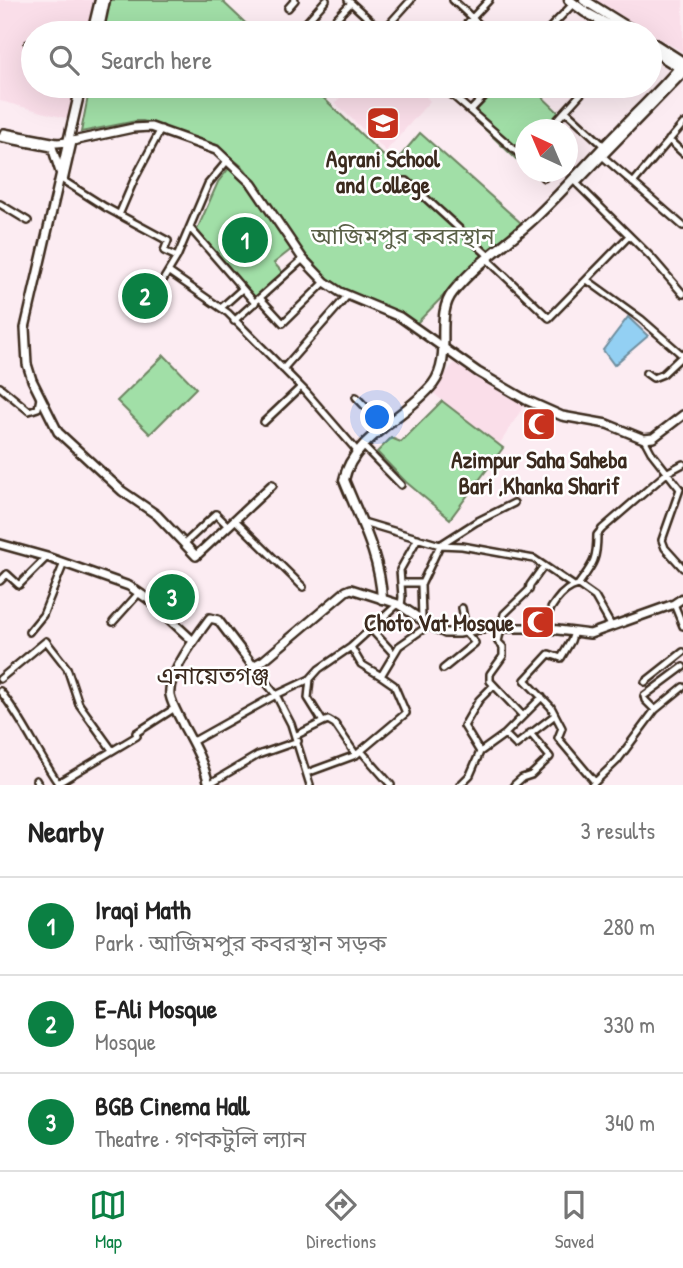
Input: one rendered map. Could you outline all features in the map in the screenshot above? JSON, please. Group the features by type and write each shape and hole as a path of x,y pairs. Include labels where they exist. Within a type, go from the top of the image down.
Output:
{"main road":[{"path":"95,21 100,0"},
{"path":"101,21 105,0"},
{"path":"584,0 618,21"},
{"path":"571,2 603,21"},
{"path":"662,51 682,67"},
{"path":"662,56 682,67"},
{"path":"662,88 682,67"},
{"path":"71,142 80,98"},
{"path":"578,177 652,98"},
{"path":"362,449 434,387 444,371 445,316 449,298 488,258 573,182"},
{"path":"384,600 378,563 365,522 344,480 350,463 362,449 432,386 441,370 446,349"}],"street":[{"path":"288,8 295,0"},
{"path":"307,21 324,0"},
{"path":"393,21 411,0"},
{"path":"453,0 475,21"},
{"path":"469,21 489,0"},
{"path":"332,21 350,1 371,21"},
{"path":"555,21 571,2"},
{"path":"455,98 515,149"},
{"path":"470,111 482,98"},
{"path":"558,119 577,98"},
{"path":"566,111 633,183 681,221"},
{"path":"633,183 683,124"},
{"path":"0,134 57,143 151,127 216,150 252,184 303,259 325,282 400,317 478,372 548,411 607,424 644,439 658,435 683,415"},
{"path":"120,215 134,180 161,129"},
{"path":"0,134 52,147 61,176"},
{"path":"669,141 683,153"},
{"path":"71,142 25,328 27,364 49,415 63,437 122,491 157,515 196,556 272,485"},
{"path":"71,142 64,181 169,241 164,251 177,257"},
{"path":"157,290 177,257 208,184 228,160"},
{"path":"404,181 421,192 548,318 629,236"},
{"path":"575,182 683,294"},
{"path":"0,204 28,220"},
{"path":"190,228 242,289 283,323 325,282"},
{"path":"234,321 303,259"},
{"path":"169,272 222,307 401,485"},
{"path":"587,280 641,319 682,356 658,377 653,378 646,373"},
{"path":"222,307 242,289"},
{"path":"283,369 348,295"},
{"path":"0,387 29,411 38,408 40,394"},
{"path":"264,422 301,387"},
{"path":"356,397 385,427"},
{"path":"644,439 680,489 663,543 683,568"},
{"path":"542,628 556,600 576,586 596,558 597,535 668,472 683,464"},
{"path":"381,676 393,653 403,642 417,635 426,622 422,583 440,545 476,522 514,503"},
{"path":"184,544 216,514 228,526"},
{"path":"235,520 303,587"},
{"path":"365,522 440,545 462,546 534,559 594,597 612,627"},
{"path":"192,742 310,679 399,605 400,570 418,538"},
{"path":"0,544 47,556 130,586 193,641"},
{"path":"0,581 7,575 19,585 47,556"},
{"path":"29,632 43,614 64,563"},
{"path":"523,716 493,686 490,674 504,652 498,642 504,614 529,590 543,567"},
{"path":"401,583 422,583"},
{"path":"253,666 304,628 346,591 356,590 399,605 446,632 542,628 590,634 674,604 683,598"},
{"path":"113,622 139,593"},
{"path":"674,604 683,626"},
{"path":"443,669 475,643 467,634 462,608"},
{"path":"310,785 297,738 276,695 218,620 210,618 193,641 172,680 169,692 204,765 209,784 258,755 297,738 328,720 335,724 358,753 391,785"},
{"path":"371,629 393,653"},
{"path":"574,632 561,658 551,653 525,679 551,707 562,728 558,738 593,783 623,755 653,713 683,687"},
{"path":"0,679 46,641 67,668 79,704 112,750"},
{"path":"307,773 358,753 406,713 394,685 361,664 351,647"},
{"path":"645,682 681,654 683,661"},
{"path":"653,713 644,696 683,667"},
{"path":"310,679 308,698 323,722"},
{"path":"480,752 464,726 479,700 493,686"},
{"path":"0,691 17,712 22,725 58,783 137,737 136,733 175,708"},
{"path":"460,785 470,775 480,752 505,734 542,697"},
{"path":"505,734 516,745 555,715"},
{"path":"514,785 531,775 550,757 530,733"}],"shaded area":[{"path":"0,0 96,0 92,21 21,21 21,98 78,98 73,120 0,101"},
{"path":"592,0 683,0 683,52 662,40 662,21 628,21"},
{"name":"Agrani School and College","path":"340,98 427,98 430,101 386,151 335,103"},
{"path":"456,362 525,404 499,445 429,389 437,378 440,379"}],"green space":[{"path":"108,0 221,0 243,21 104,21"},
{"name":"আজিমপুর কবরস্থান","path":"88,98 323,98 393,165 420,133 521,223 486,252 415,325 331,283 300,249 245,169 216,145 143,121 81,132"},
{"path":"488,98 543,98 559,113 553,119 515,119 515,158 471,116"},
{"path":"230,167 244,180 293,248 274,263 283,273 255,301 196,232 218,182"},
{"path":"164,355 196,388 150,434 117,401"},
{"path":"442,401 503,448 450,519 406,482 377,452 391,438 401,442"}],"water":[{"path":"628,317 648,336 614,365 603,350"}],"place":[{"name":"Agrani School and College","path":"383,123"},
{"name":"Iraqi Math","path":"245,240"},
{"name":"E-Ali Mosque","path":"145,296"},
{"name":"Azimpur Saha Saheba Bari ,Khanka Sharif","path":"539,424"},
{"name":"BGB Cinema Hall","path":"172,597"},
{"name":"Choto Vat Mosque","path":"538,622"}],"district":[{"name":"এনায়েতগঞ্জ","path":"213,675"}]}
